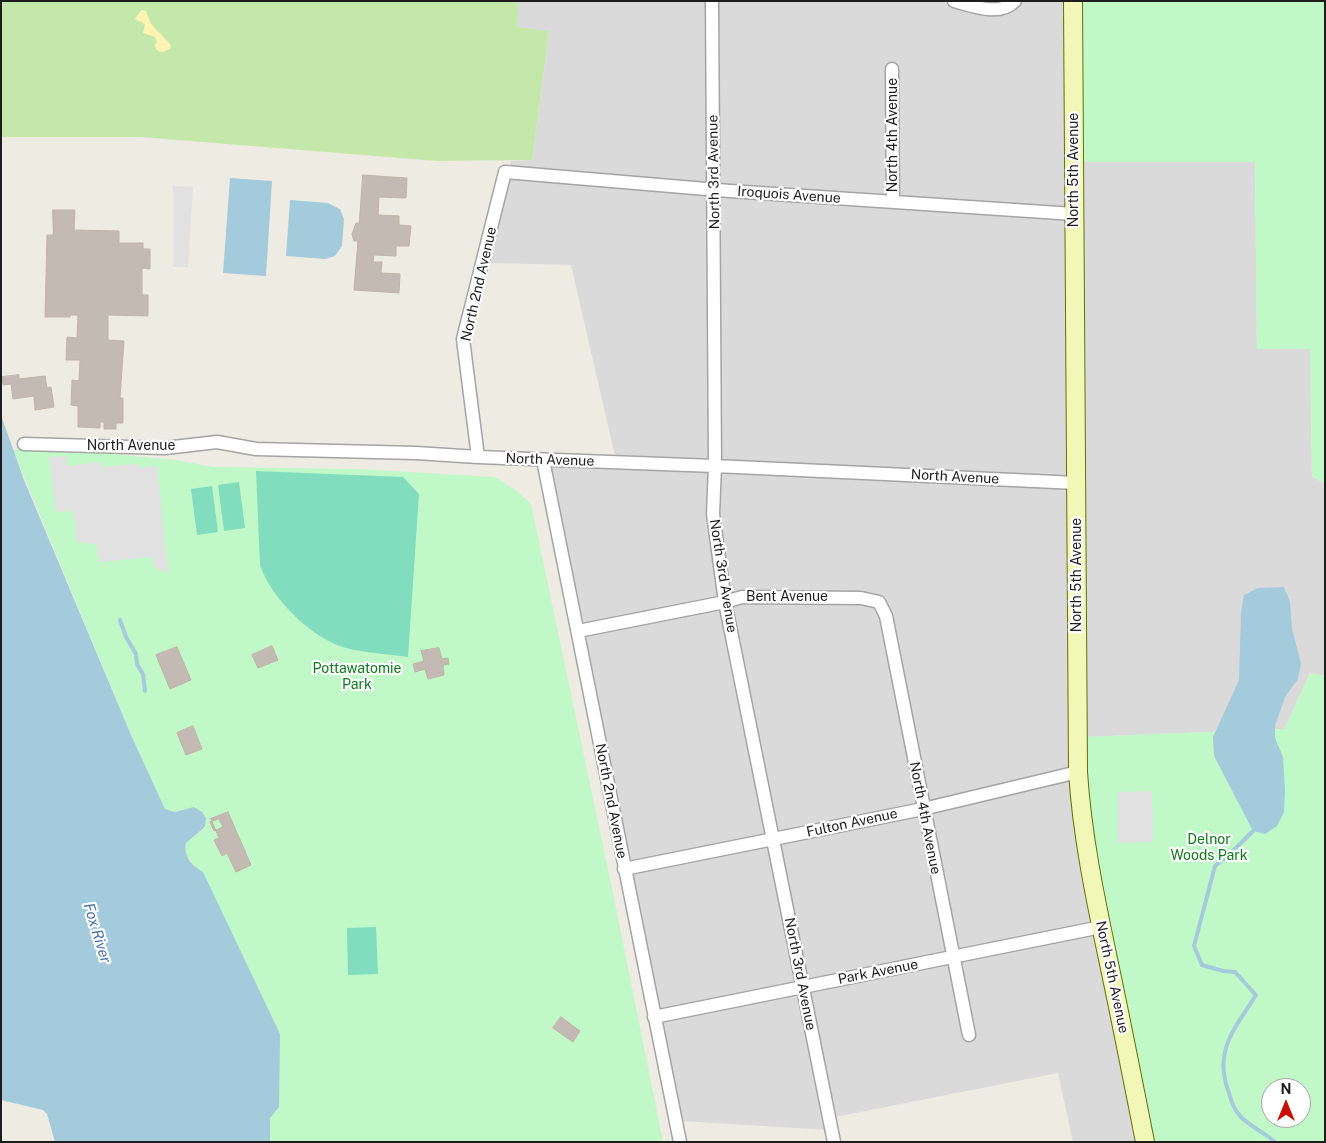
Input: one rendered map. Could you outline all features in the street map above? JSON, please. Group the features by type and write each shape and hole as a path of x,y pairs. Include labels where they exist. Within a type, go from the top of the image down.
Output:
{"main road":[{"name":"North 5th Avenue","path":"1073,1 1078,772 1083,834 1145,1142"}],"street":[{"name":"North 3rd Avenue","path":"712,1 716,466 713,514 725,602 834,1142"},
{"path":"954,1 1000,10 1010,6 1015,1"},
{"name":"North 4th Avenue","path":"892,69 893,201"},
{"name":"Iroquois Avenue","path":"505,172 1074,214"},
{"name":"North 2nd Avenue","path":"478,457 464,339 505,172"},
{"name":"North Avenue","path":"24,444 165,448 217,442 256,449 391,452 1077,483"},
{"name":"North 2nd Avenue","path":"543,460 680,1142"},
{"name":"Bent Avenue","path":"578,632 725,602 742,596 861,598 879,602"},
{"name":"North 4th Avenue","path":"879,602 886,616 922,809 968,1036"},
{"name":"Fulton Avenue","path":"624,869 922,809 1078,772"},
{"name":"Park Avenue","path":"654,1017 1101,927"}],"shaded area":[{"path":"518,1 1067,1 1070,477 615,456 571,265 489,263 511,161 532,160 549,32 516,27"},
{"path":"1081,162 1255,162 1257,349 1310,349 1312,476 1325,484 1325,676 1310,673 1285,729 1083,737"},
{"path":"173,186 193,187 188,267 173,267"},
{"path":"66,456 67,466 100,462 101,467 138,464 139,468 157,466 168,573 154,567 152,557 99,562 96,544 77,542 73,511 56,512 49,457"},
{"path":"546,463 1074,489 1075,769 927,804 627,864"},
{"path":"1074,776 1098,925 657,1014 628,871"},
{"path":"1152,791 1153,842 1118,843 1118,792"},
{"path":"1099,931 1141,1142 1073,1142 1058,1073 835,1117 806,989"},
{"path":"801,991 828,1130 682,1121 658,1019"}],"green space":[{"path":"1,1 518,1 517,27 549,31 532,160 437,161 141,137 1,137"},
{"path":"1081,1 1325,1 1325,484 1312,476 1310,349 1257,349 1255,162 1081,162"},
{"name":"Pottawatomie Park","path":"35,447 176,460 213,467 359,469 494,477 516,490 531,504 663,1142 270,1142 270,1118 196,868 185,853 186,843 205,828 206,818 165,809 131,735 13,450"},
{"path":"256,471 403,477 419,494 408,657 354,650 333,643 320,636 294,616 273,591 260,565"},
{"path":"239,482 245,528 224,531 218,485"},
{"path":"212,486 218,532 197,535 191,489"},
{"name":"Delnor Woods Park","path":"1310,673 1325,676 1325,1142 1151,1142 1088,833 1083,737 1284,729"},
{"path":"376,927 378,974 348,975 347,928"}],"sand":[{"path":"141,10 146,11 151,24 169,43 170,49 163,52 158,51 155,46 157,42 155,37 143,33 145,24 135,19"}],"water":[{"path":"230,178 272,181 266,276 223,273"},
{"path":"290,200 328,203 340,209 344,219 342,246 335,256 325,259 286,256"},
{"name":"Fox River","path":"1,415 24,480 131,735 165,809 175,812 194,807 202,812 206,818 205,827 186,843 187,856 195,867 203,872 280,1034 279,1107 270,1118 270,1142 55,1142 47,1114 43,1110 1,1100"},
{"path":"1284,587 1290,602 1292,629 1301,663 1298,679 1285,697 1275,726 1275,738 1283,757 1284,812 1277,826 1265,834 1253,831 1214,756 1213,737 1239,680 1241,612 1244,595 1258,588"}],"building":[{"path":"363,175 407,178 406,198 379,197 378,215 399,216 399,225 411,226 409,246 396,246 396,256 374,255 373,262 382,262 381,273 400,274 399,293 354,290 358,241 354,241 352,234 356,223 359,223"},
{"path":"53,210 75,210 74,230 119,231 119,246 120,243 143,243 143,249 150,249 150,269 142,268 142,295 148,295 148,316 108,315 108,340 124,341 120,398 123,398 123,423 116,423 116,429 104,429 104,422 100,422 100,428 78,427 78,406 71,405 72,380 79,381 80,360 66,360 67,337 77,338 78,315 70,315 70,317 45,317 47,235 53,235"},
{"path":"19,375 19,379 45,376 47,388 51,387 54,407 35,410 34,396 13,399 11,384 3,385 2,377"},
{"path":"272,646 278,660 258,668 252,655"},
{"path":"177,647 191,680 170,689 156,655"},
{"path":"439,648 442,659 448,658 449,664 443,665 444,675 428,679 425,669 415,672 413,664 424,661 421,651"},
{"path":"193,726 202,749 186,755 177,733"},
{"path":"228,812 251,865 236,872 227,853 222,856 214,840 219,838 211,819"},
{"path":"219,819 223,827 214,831 210,822"},
{"path":"561,1017 580,1031 573,1042 553,1028"}],"waterway":[{"path":"120,620 126,637 136,654 137,664 143,674 145,691"},
{"path":"1253,831 1215,866 1194,946 1202,965 1223,971 1235,972 1256,995 1228,1041 1223,1065 1232,1103 1239,1115 1275,1142"}]}
